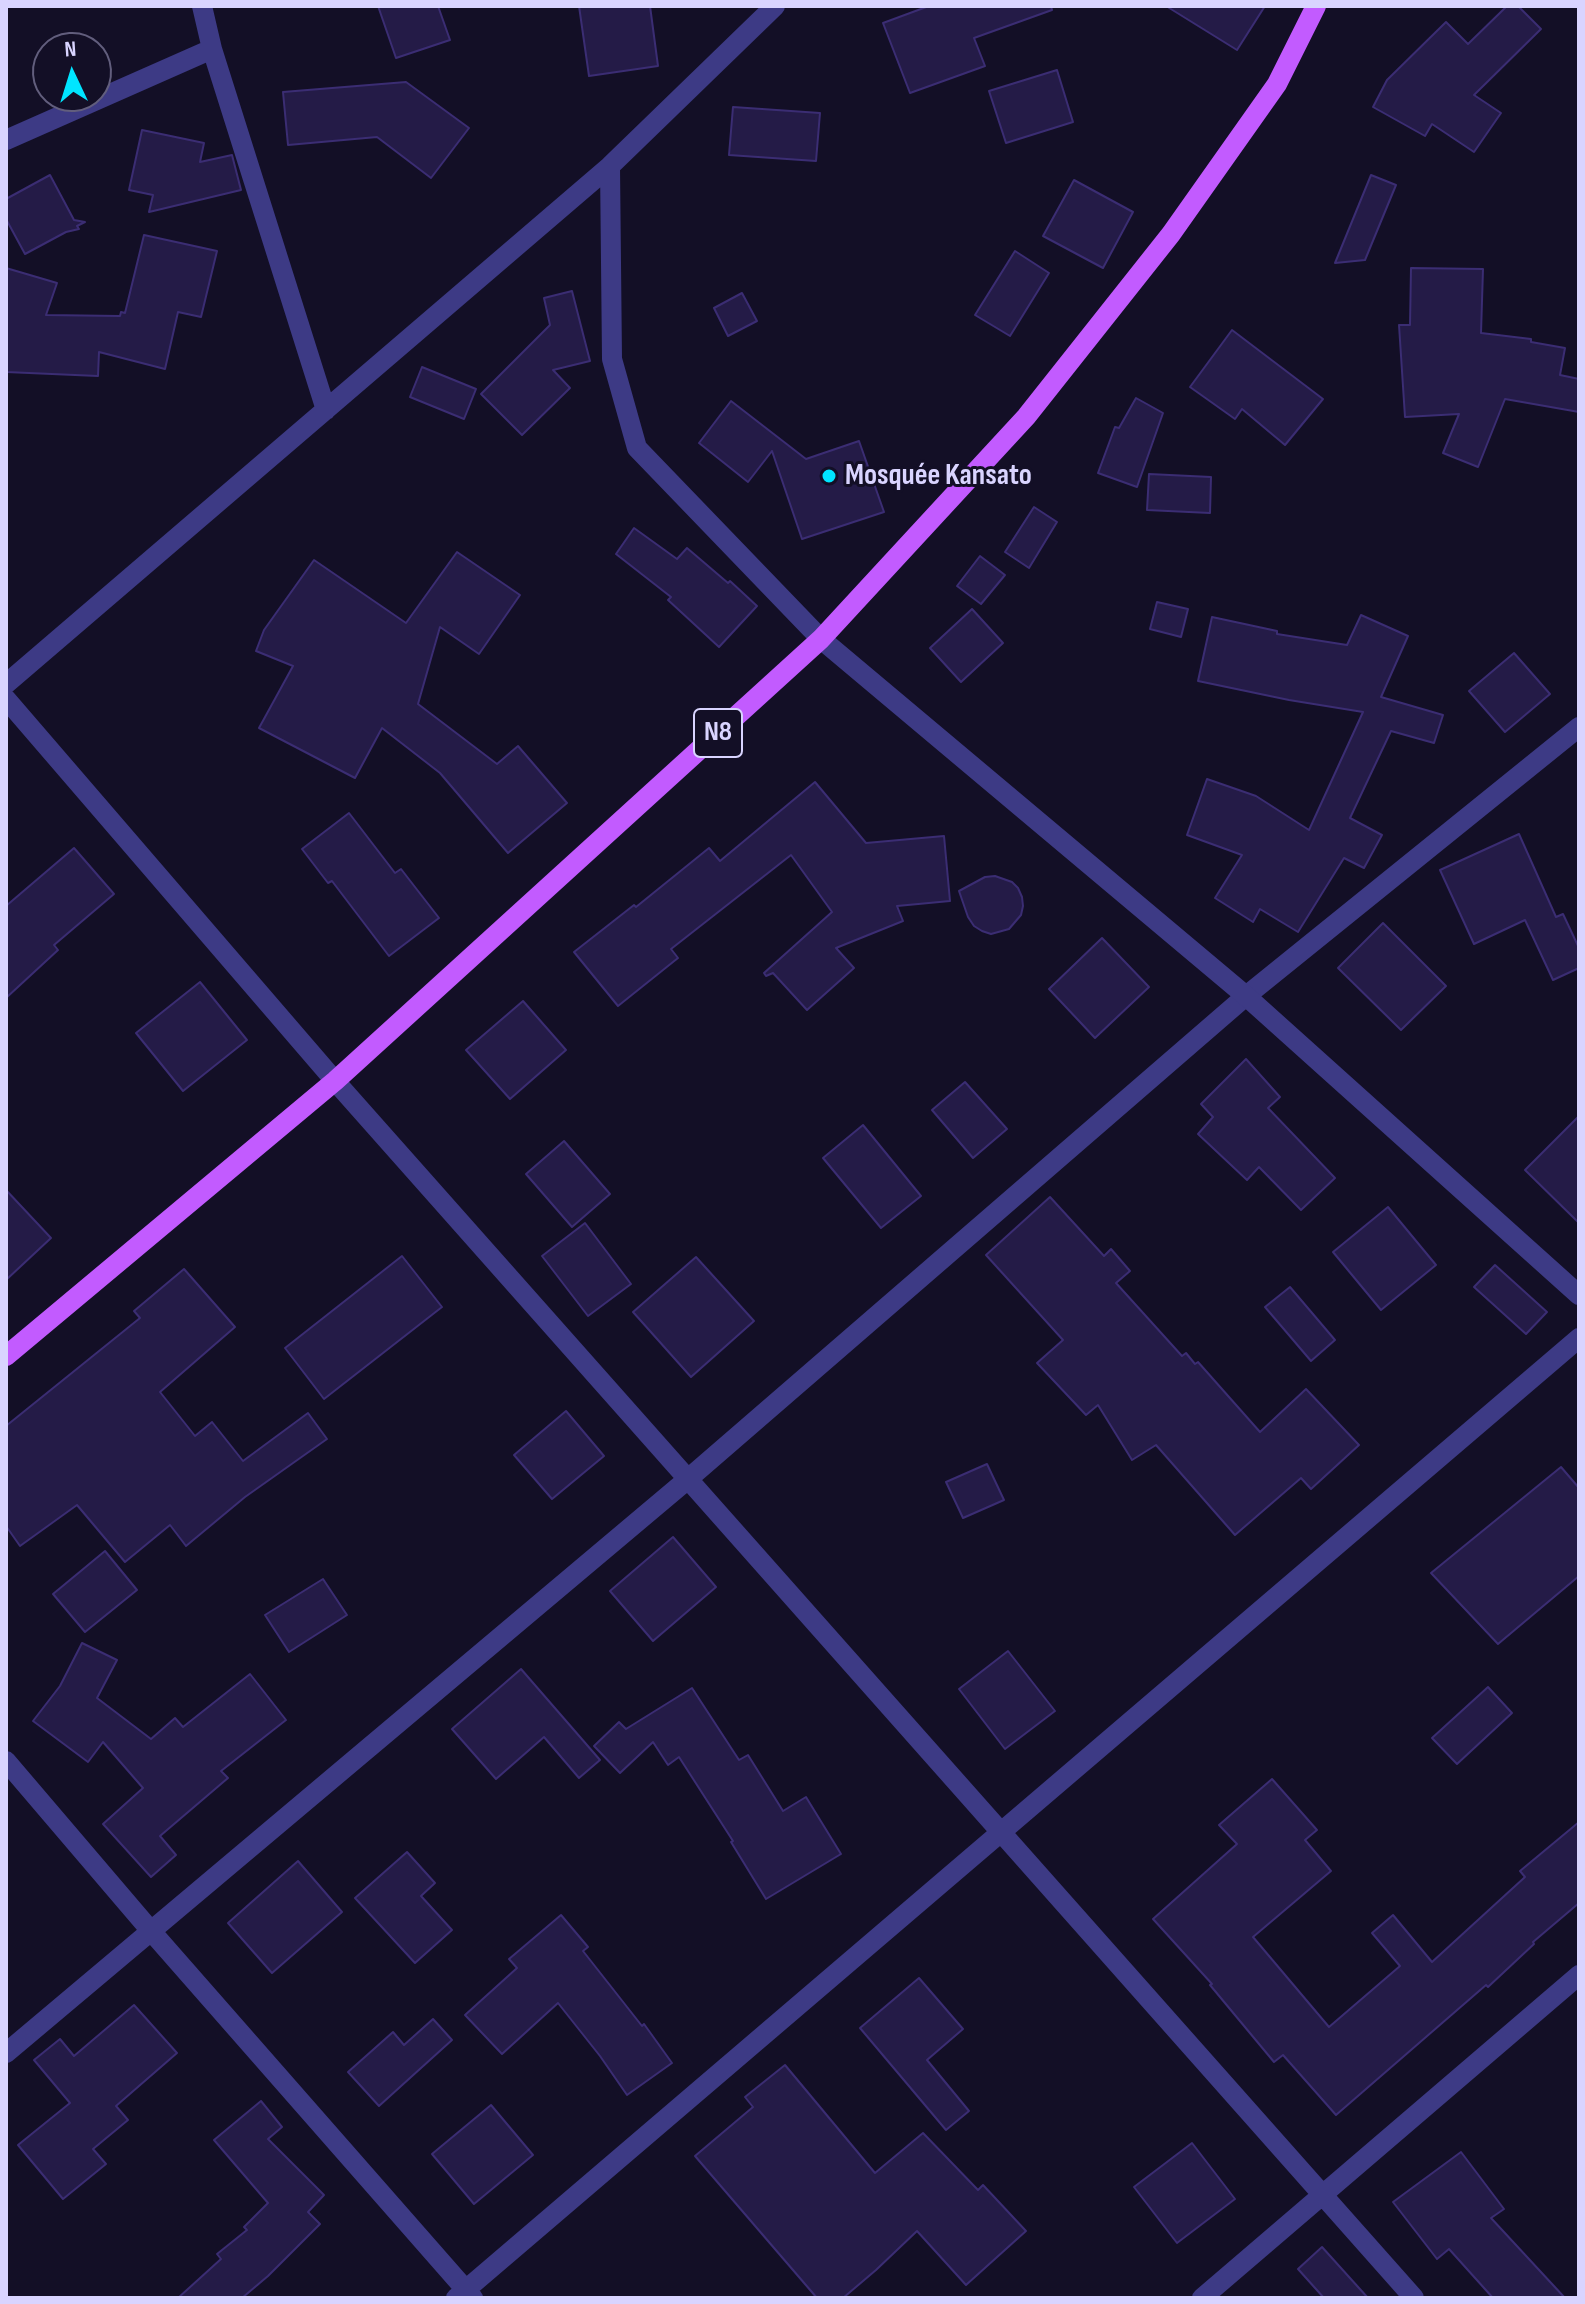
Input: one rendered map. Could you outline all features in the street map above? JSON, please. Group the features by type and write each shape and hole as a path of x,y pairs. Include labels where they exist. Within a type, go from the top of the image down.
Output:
{"main road":[{"name":"N8","path":"6,1356 335,1081 821,639 1026,417 1171,234 1277,84 1316,6"}],"street":[{"path":"202,6 212,49 326,410"},
{"path":"6,684 610,166 775,6"},
{"path":"6,140 212,49"},
{"path":"610,166 612,359 637,448 821,639 1246,996 1579,1295"},
{"path":"6,699 335,1081 1414,2298"},
{"path":"6,2053 688,1479 1246,996 1579,727"},
{"path":"6,1761 465,2295 1579,1338"},
{"path":"1202,2298 1579,1975"}],"building":[{"path":"378,6 438,6 450,40 396,58"},
{"path":"579,6 650,6 658,66 589,76"},
{"path":"929,6 1051,6 1052,10 974,38 985,66 910,93 883,23"},
{"path":"1166,6 1265,6 1237,50"},
{"path":"1507,6 1518,6 1541,29 1474,95 1501,113 1474,152 1432,124 1425,136 1373,107 1387,80 1446,22 1468,44"},
{"path":"1057,70 1073,122 1006,143 989,91"},
{"path":"406,82 469,128 431,178 377,137 288,145 283,92"},
{"path":"733,107 820,113 816,161 729,155"},
{"path":"142,130 204,143 200,162 232,155 241,190 149,212 153,195 129,190"},
{"path":"50,175 74,220 85,222 77,226 79,229 66,232 25,254 6,219 6,199"},
{"path":"1371,175 1396,185 1365,260 1335,263"},
{"path":"1074,180 1133,212 1103,268 1043,236"},
{"path":"144,235 217,251 201,317 178,312 165,369 99,352 98,376 6,372 6,268 57,283 46,315 120,316 121,312 125,313"},
{"path":"1015,251 1049,273 1010,336 975,315"},
{"path":"1411,268 1483,269 1481,333 1531,339 1531,342 1565,348 1560,375 1579,379 1579,412 1505,399 1478,467 1443,453 1459,414 1405,417 1399,325 1410,325"},
{"path":"572,291 590,361 553,370 570,388 522,435 481,394 550,325 544,298"},
{"path":"742,293 757,321 728,336 714,308"},
{"path":"1232,330 1323,399 1285,445 1242,409 1235,419 1190,387"},
{"path":"422,367 476,389 464,419 410,397"},
{"path":"1136,398 1163,413 1137,487 1098,473 1115,427 1119,428"},
{"path":"731,401 806,459 859,441 884,512 802,539 772,451 748,482 699,443"},
{"path":"1149,474 1211,477 1210,513 1147,510"},
{"path":"1034,507 1057,522 1029,568 1005,552"},
{"path":"634,528 677,559 687,548 757,606 719,647 668,600 671,597 616,554"},
{"path":"457,552 520,595 479,654 440,627 418,704 497,764 518,746 567,803 508,853 440,773 382,728 355,778 259,728 293,666 256,651 264,630 314,560 406,623"},
{"path":"980,556 1005,575 981,604 957,586"},
{"path":"1157,602 1188,609 1181,637 1150,629"},
{"path":"972,609 1003,643 961,682 930,648"},
{"path":"1361,615 1408,636 1381,697 1443,715 1434,743 1391,731 1350,818 1382,835 1364,868 1344,858 1298,932 1260,909 1253,922 1215,898 1242,855 1187,835 1207,779 1256,796 1309,830 1363,712 1198,681 1212,617 1277,631 1277,634 1347,645"},
{"path":"1514,653 1550,694 1505,732 1469,691"},
{"path":"815,782 866,843 944,836 950,901 897,906 903,921 836,948 854,968 807,1010 773,973 766,976 764,973 832,912 791,855 671,949 678,958 618,1006 574,952 709,848 720,861"},
{"path":"349,813 395,873 401,869 439,918 389,956 332,881 328,883 302,849"},
{"path":"1519,834 1556,917 1563,914 1579,948 1579,968 1553,980 1525,920 1474,944 1440,870"},
{"path":"74,848 114,894 54,945 58,950 6,998 6,906"},
{"path":"995,876 1012,882 1018,888 1023,906 1021,915 1009,929 991,934 974,926 959,891 985,877"},
{"path":"1383,923 1446,986 1401,1030 1338,968"},
{"path":"1102,938 1149,987 1095,1038 1049,989"},
{"path":"200,982 247,1040 183,1091 136,1033"},
{"path":"523,1001 566,1050 510,1099 466,1050"},
{"path":"1246,1059 1280,1097 1268,1108 1335,1178 1301,1210 1259,1167 1247,1180 1198,1134 1213,1117 1201,1104"},
{"path":"965,1082 1007,1129 973,1158 932,1110"},
{"path":"1579,1116 1579,1223 1525,1170"},
{"path":"863,1125 921,1196 881,1228 823,1158"},
{"path":"564,1141 610,1194 572,1227 526,1174"},
{"path":"6,1190 51,1238 6,1280"},
{"path":"1050,1197 1104,1256 1111,1249 1130,1271 1116,1283 1182,1356 1186,1353 1195,1364 1198,1362 1260,1432 1306,1389 1359,1445 1311,1489 1301,1478 1235,1535 1156,1445 1132,1460 1098,1405 1086,1415 1037,1363 1063,1340 986,1255"},
{"path":"1388,1207 1436,1265 1381,1310 1333,1252"},
{"path":"585,1223 631,1284 588,1316 542,1256"},
{"path":"402,1256 442,1307 324,1399 285,1348"},
{"path":"696,1257 754,1321 691,1377 633,1312"},
{"path":"1495,1265 1547,1312 1526,1334 1474,1287"},
{"path":"184,1269 235,1327 160,1392 195,1436 212,1422 243,1461 308,1413 327,1439 245,1497 186,1546 170,1525 125,1562 77,1505 20,1546 6,1526 6,1426 140,1318 134,1311"},
{"path":"1290,1287 1335,1340 1311,1361 1265,1307"},
{"path":"566,1411 604,1456 552,1499 514,1455"},
{"path":"987,1464 1004,1500 963,1518 946,1482"},
{"path":"1561,1467 1579,1488 1579,1576 1498,1644 1431,1573"},
{"path":"673,1537 716,1587 653,1641 610,1591"},
{"path":"105,1551 137,1590 85,1632 53,1594"},
{"path":"323,1579 347,1615 289,1652 265,1615"},
{"path":"82,1643 117,1660 97,1698 151,1739 175,1718 183,1727 250,1674 286,1720 221,1771 228,1778 160,1836 176,1855 151,1877 103,1824 143,1788 103,1742 88,1762 33,1721 60,1686"},
{"path":"1008,1651 1055,1711 1005,1749 959,1689"},
{"path":"521,1669 600,1760 579,1778 544,1737 496,1779 452,1729"},
{"path":"1488,1687 1512,1713 1457,1764 1432,1738"},
{"path":"692,1688 739,1760 748,1755 783,1811 806,1797 841,1854 766,1899 679,1757 668,1765 653,1742 620,1773 594,1746 619,1722 626,1729"},
{"path":"1272,1779 1317,1830 1305,1840 1331,1871 1253,1937 1329,2027 1400,1966 1372,1933 1393,1915 1432,1962 1525,1877 1520,1871 1579,1822 1579,1903 1533,1942 1488,1987 1486,1985 1336,2115 1283,2055 1274,2062 1212,1984 1153,1919 1237,1844 1219,1825"},
{"path":"407,1852 435,1883 421,1896 452,1930 415,1963 355,1898"},
{"path":"298,1861 342,1912 272,1973 228,1923"},
{"path":"561,1915 588,1947 583,1951 672,2063 627,2095 558,2003 502,2054 465,2015 517,1968 509,1959"},
{"path":"919,1978 963,2029 927,2060 969,2111 946,2130 860,2028"},
{"path":"134,2005 177,2053 116,2106 128,2120 93,2149 106,2164 63,2199 18,2145 70,2103 34,2060 60,2039 74,2056"},
{"path":"433,2019 452,2040 379,2106 348,2072 393,2032 404,2045"},
{"path":"785,2065 875,2173 923,2133 978,2190 983,2185 1026,2231 966,2285 917,2231 843,2298 817,2298 695,2156 753,2107 745,2097"},
{"path":"261,2101 282,2127 268,2139 324,2195 308,2212 320,2224 242,2298 178,2298 221,2259 217,2254 247,2230 244,2227 268,2203 214,2140"},
{"path":"491,2105 533,2155 474,2204 432,2154"},
{"path":"1192,2143 1235,2199 1177,2243 1134,2187"},
{"path":"1461,2152 1504,2209 1491,2218 1565,2298 1493,2298 1449,2249 1437,2259 1393,2202"},
{"path":"1322,2247 1368,2298 1324,2298 1298,2269"}],"place":[{"name":"Mosquée Kansato","path":"829,476"}]}
